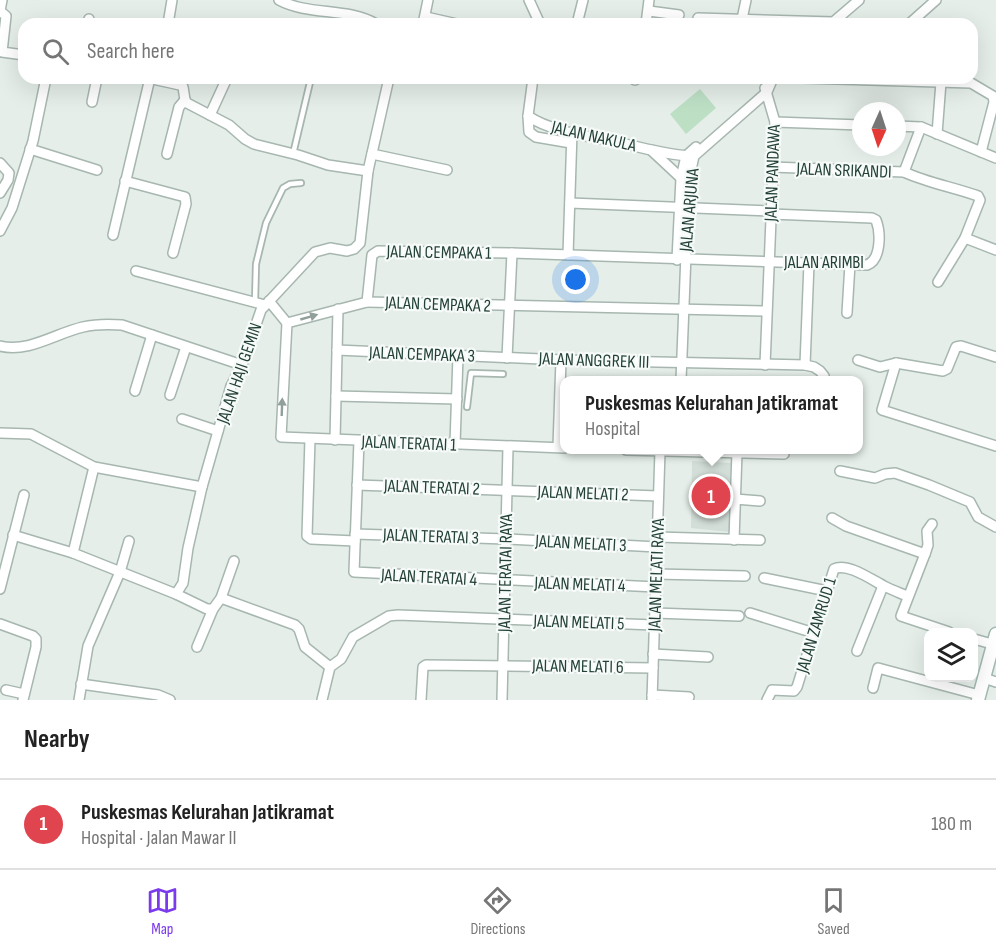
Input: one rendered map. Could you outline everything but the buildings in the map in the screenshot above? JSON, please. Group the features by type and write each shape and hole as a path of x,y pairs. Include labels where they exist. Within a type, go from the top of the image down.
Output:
{"street":[{"path":"2,0 0,11 6,16 3,52 18,55"},
{"path":"169,18 172,0"},
{"path":"279,0 305,8 334,11 357,18"},
{"path":"424,18 428,0"},
{"path":"529,0 537,18"},
{"path":"578,18 583,0"},
{"path":"647,18 649,0"},
{"path":"742,18 746,0"},
{"path":"838,18 859,0"},
{"path":"916,18 936,0"},
{"path":"648,11 679,15"},
{"path":"0,231 12,208 30,149 45,84"},
{"path":"92,102 96,84"},
{"path":"113,235 148,84"},
{"path":"176,84 184,90 185,100 196,109 229,126 245,140 328,165 368,171"},
{"path":"210,115 224,84"},
{"name":"JALAN HAJI GEMIN","path":"176,594 183,584 188,548 202,487 231,386 242,365 257,320 267,303 315,252 330,248 347,251 354,249 360,243 368,171 388,84"},
{"path":"528,116 532,84"},
{"name":"JALAN ARJUNA","path":"681,376 683,311 681,260 685,178 690,156 770,84"},
{"path":"938,134 941,84"},
{"path":"973,84 993,96 994,102 981,152"},
{"name":"JALAN PANDAWA","path":"765,364 775,122 766,89"},
{"path":"167,154 179,107 185,100"},
{"name":"JALAN NAKULA","path":"528,116 538,123 572,132 651,150 690,156"},
{"name":"JALAN NAKULA","path":"528,116 529,132 537,136 571,143"},
{"path":"775,122 852,125"},
{"path":"906,126 921,127 996,158"},
{"name":"JALAN SRIKANDI","path":"772,167 904,172 921,127"},
{"path":"568,255 572,132"},
{"path":"30,149 97,170"},
{"name":"JALAN NAKULA","path":"651,150 685,178"},
{"path":"372,154 447,170"},
{"path":"0,163 9,173 8,180 0,193"},
{"path":"904,172 923,181 978,196 980,204 965,238 938,282"},
{"path":"125,181 184,197 186,204 173,253"},
{"path":"570,203 771,213"},
{"name":"JALAN ARIMBI","path":"512,253 867,265 877,258 878,229 876,220 872,218 771,213"},
{"path":"965,238 996,250"},
{"name":"JALAN CEMPAKA 1","path":"367,302 372,255 378,251 512,253"},
{"path":"507,358 512,253"},
{"path":"809,263 805,365 820,370 824,376"},
{"path":"847,314 850,264"},
{"path":"136,271 267,303 287,324 367,302"},
{"name":"JALAN CEMPAKA 2","path":"367,302 683,311 766,311"},
{"path":"335,440 338,309"},
{"path":"0,346 22,347 82,327 102,324 122,325 242,365"},
{"name":"JALAN TERATAI 1","path":"287,324 281,437 560,448"},
{"path":"135,391 152,335"},
{"path":"858,360 880,367 896,363 944,371 956,347 961,346 996,357"},
{"path":"170,395 186,347"},
{"name":"JALAN CEMPAKA 3","path":"337,350 507,358"},
{"path":"455,444 458,356"},
{"name":"JALAN ANGGREK III","path":"507,358 805,365"},
{"path":"561,360 561,376"},
{"path":"896,363 882,410 996,446"},
{"path":"336,396 457,394"},
{"path":"182,419 218,431"},
{"path":"0,433 31,434 94,468 202,487"},
{"name":"JALAN TERATAI 3","path":"310,439 307,536 311,539 506,539"},
{"path":"355,538 359,441"},
{"name":"JALAN TERATAI RAYA","path":"502,700 508,447"},
{"name":"JALAN MELATI RAYA","path":"652,698 660,454"},
{"path":"734,540 737,454"},
{"path":"73,553 94,468"},
{"path":"840,471 875,478 895,473 929,485 970,502 978,517 996,527"},
{"name":"JALAN TERATAI 2","path":"357,485 507,489"},
{"name":"JALAN MELATI 2","path":"507,489 658,496"},
{"path":"0,590 24,495"},
{"path":"735,499 760,501"},
{"path":"832,518 846,526 925,554"},
{"path":"932,524 927,531 928,545 925,554 901,616 935,628"},
{"path":"13,535 73,553 176,594 207,609 213,609"},
{"path":"657,537 760,540"},
{"name":"JALAN TERATAI 4","path":"355,538 354,572 505,581"},
{"name":"JALAN MELATI 3","path":"506,539 657,547"},
{"path":"79,700 88,646 120,572 129,541"},
{"path":"197,647 234,561"},
{"name":"JALAN ZAMRUD 1","path":"767,700 772,690 787,693 794,691 797,687 834,569 837,567 866,575 883,586 908,596"},
{"path":"656,574 745,576"},
{"path":"764,578 827,591"},
{"name":"JALAN MELATI 4","path":"505,581 656,587"},
{"path":"857,651 883,586"},
{"path":"220,598 295,625 299,629 305,647 330,667 322,700"},
{"path":"655,612 739,616"},
{"path":"750,613 814,633"},
{"name":"JALAN MELATI 5","path":"330,667 341,659 353,637 389,616 654,625"},
{"path":"0,624 36,639 24,697 6,690"},
{"path":"873,688 878,668 978,698 990,680 994,639 978,639"},
{"path":"653,654 708,657"},
{"name":"JALAN MELATI 6","path":"421,700 423,667 426,665 503,664 653,668"},
{"path":"81,684 148,693 170,700"},
{"path":"652,698 689,697"}],"lane":[{"path":"293,154 310,84"},
{"path":"255,301 256,264 266,223 283,188 290,184 300,183"},
{"path":"467,407 471,373 503,374"},
{"path":"457,394 469,389"}],"shaded area":[{"path":"692,461 731,463 729,532 691,528"}],"green space":[{"path":"700,89 716,108 686,134 670,114"}],"place":[{"name":"Puskesmas Kelurahan Jatikramat","path":"711,496"}]}
